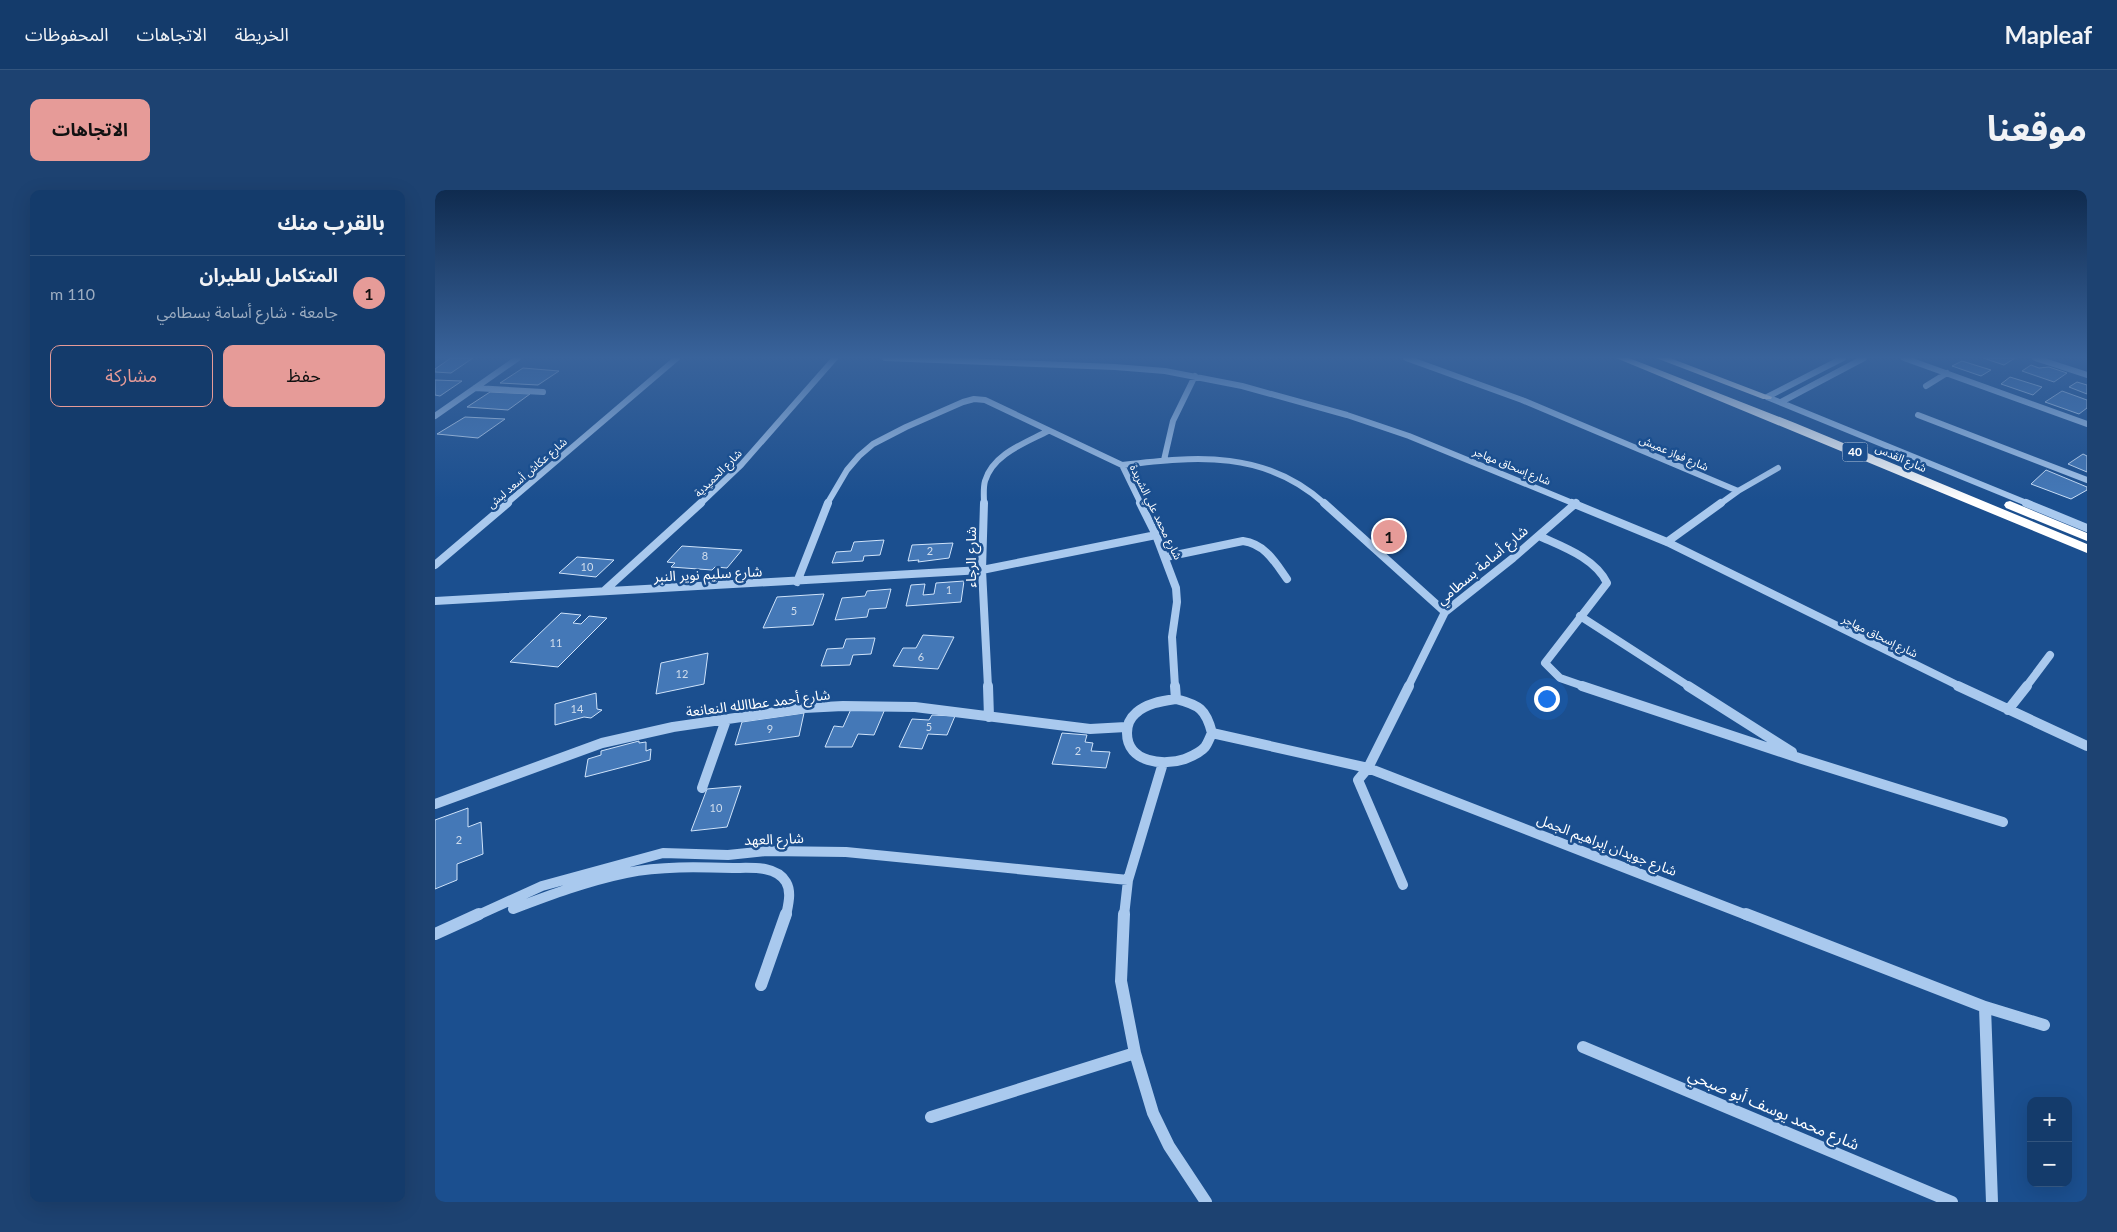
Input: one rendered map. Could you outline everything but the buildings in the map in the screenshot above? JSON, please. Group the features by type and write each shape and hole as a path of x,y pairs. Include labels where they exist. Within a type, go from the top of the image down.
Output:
{"highway":[{"name":"شارع القدس","path":"1741,405 2087,549"},
{"name":"شارع القدس","path":"1765,405 2087,537"}],"street":[{"path":"435,416 450,405"},
{"name":"شارع عكاش أسعد لبش","path":"435,565 622,405"},
{"name":"شارع الحميدية","path":"604,591 741,465 794,405"},
{"name":"شارع محمد علي الشريدة","path":"797,582 838,481 858,456 872,444 956,405"},
{"name":"شارع محمد علي الشريدة","path":"996,405 1122,465 1156,534 1177,588 1172,637 1176,699"},
{"path":"1164,460 1173,421 1181,405"},
{"name":"شارع إسحاق مهاجر","path":"1315,405 1347,414 1409,436 1667,542 2008,710 2087,746"},
{"name":"شارع فواز عميش","path":"1533,405 1738,491"},
{"path":"1789,405 2087,528"},
{"path":"2036,405 2087,424"},
{"path":"1918,415 2087,480"},
{"path":"2079,421 2087,416"},
{"name":"شارع الرجاء","path":"989,717 982,570 984,483 986,475 1002,457 1049,431"},
{"path":"1122,465 1200,458 1233,459 1278,471 1299,482 1445,612"},
{"path":"1667,542 1738,491 1778,468"},
{"name":"شارع أسامة بسطامي","path":"1403,885 1358,780 1368,768 1445,612 1539,536 1576,503"},
{"name":"شارع سليم نوير النبر","path":"435,601 797,582 982,570 1156,534"},
{"path":"1539,536 1592,565 1606,578 1607,583 1545,663 1560,678 1802,759 2003,822"},
{"path":"1166,557 1243,541 1251,542 1262,546 1287,580"},
{"path":"1580,616 1802,759"},
{"path":"2008,710 2050,655"},
{"path":"1176,699 1196,704 1209,716 1212,733 1204,748 1186,760 1163,763 1141,757 1128,744 1126,727 1136,712 1154,702 1176,699"},
{"name":"شارع أحمد عطاالله النعانعة","path":"435,804 602,743 673,728 804,708 843,706 915,707 1090,729 1126,727"},
{"path":"702,788 726,720"},
{"name":"شارع جويدان إبراهيم الجمل","path":"1212,733 1368,768 1985,1007 2045,1025"},
{"path":"1163,763 1128,880 1124,903 1121,980 1135,1053 1153,1113 1169,1146 1206,1202"},
{"name":"شارع العهد","path":"435,934 543,886 663,853 728,855 767,851 845,852 1128,880"},
{"path":"692,869 693,853"},
{"path":"513,909 571,888 627,873 652,870 762,868 779,874 787,884 790,897 787,915 761,985"},
{"path":"1985,1007 1992,1202"},
{"name":"شارع محمد يوسف أبو صبحي","path":"1583,1047 1953,1202"},
{"path":"931,1117 1135,1053"}],"place":[{"name":"المتكامل للطيران","path":"1389,536"}]}
